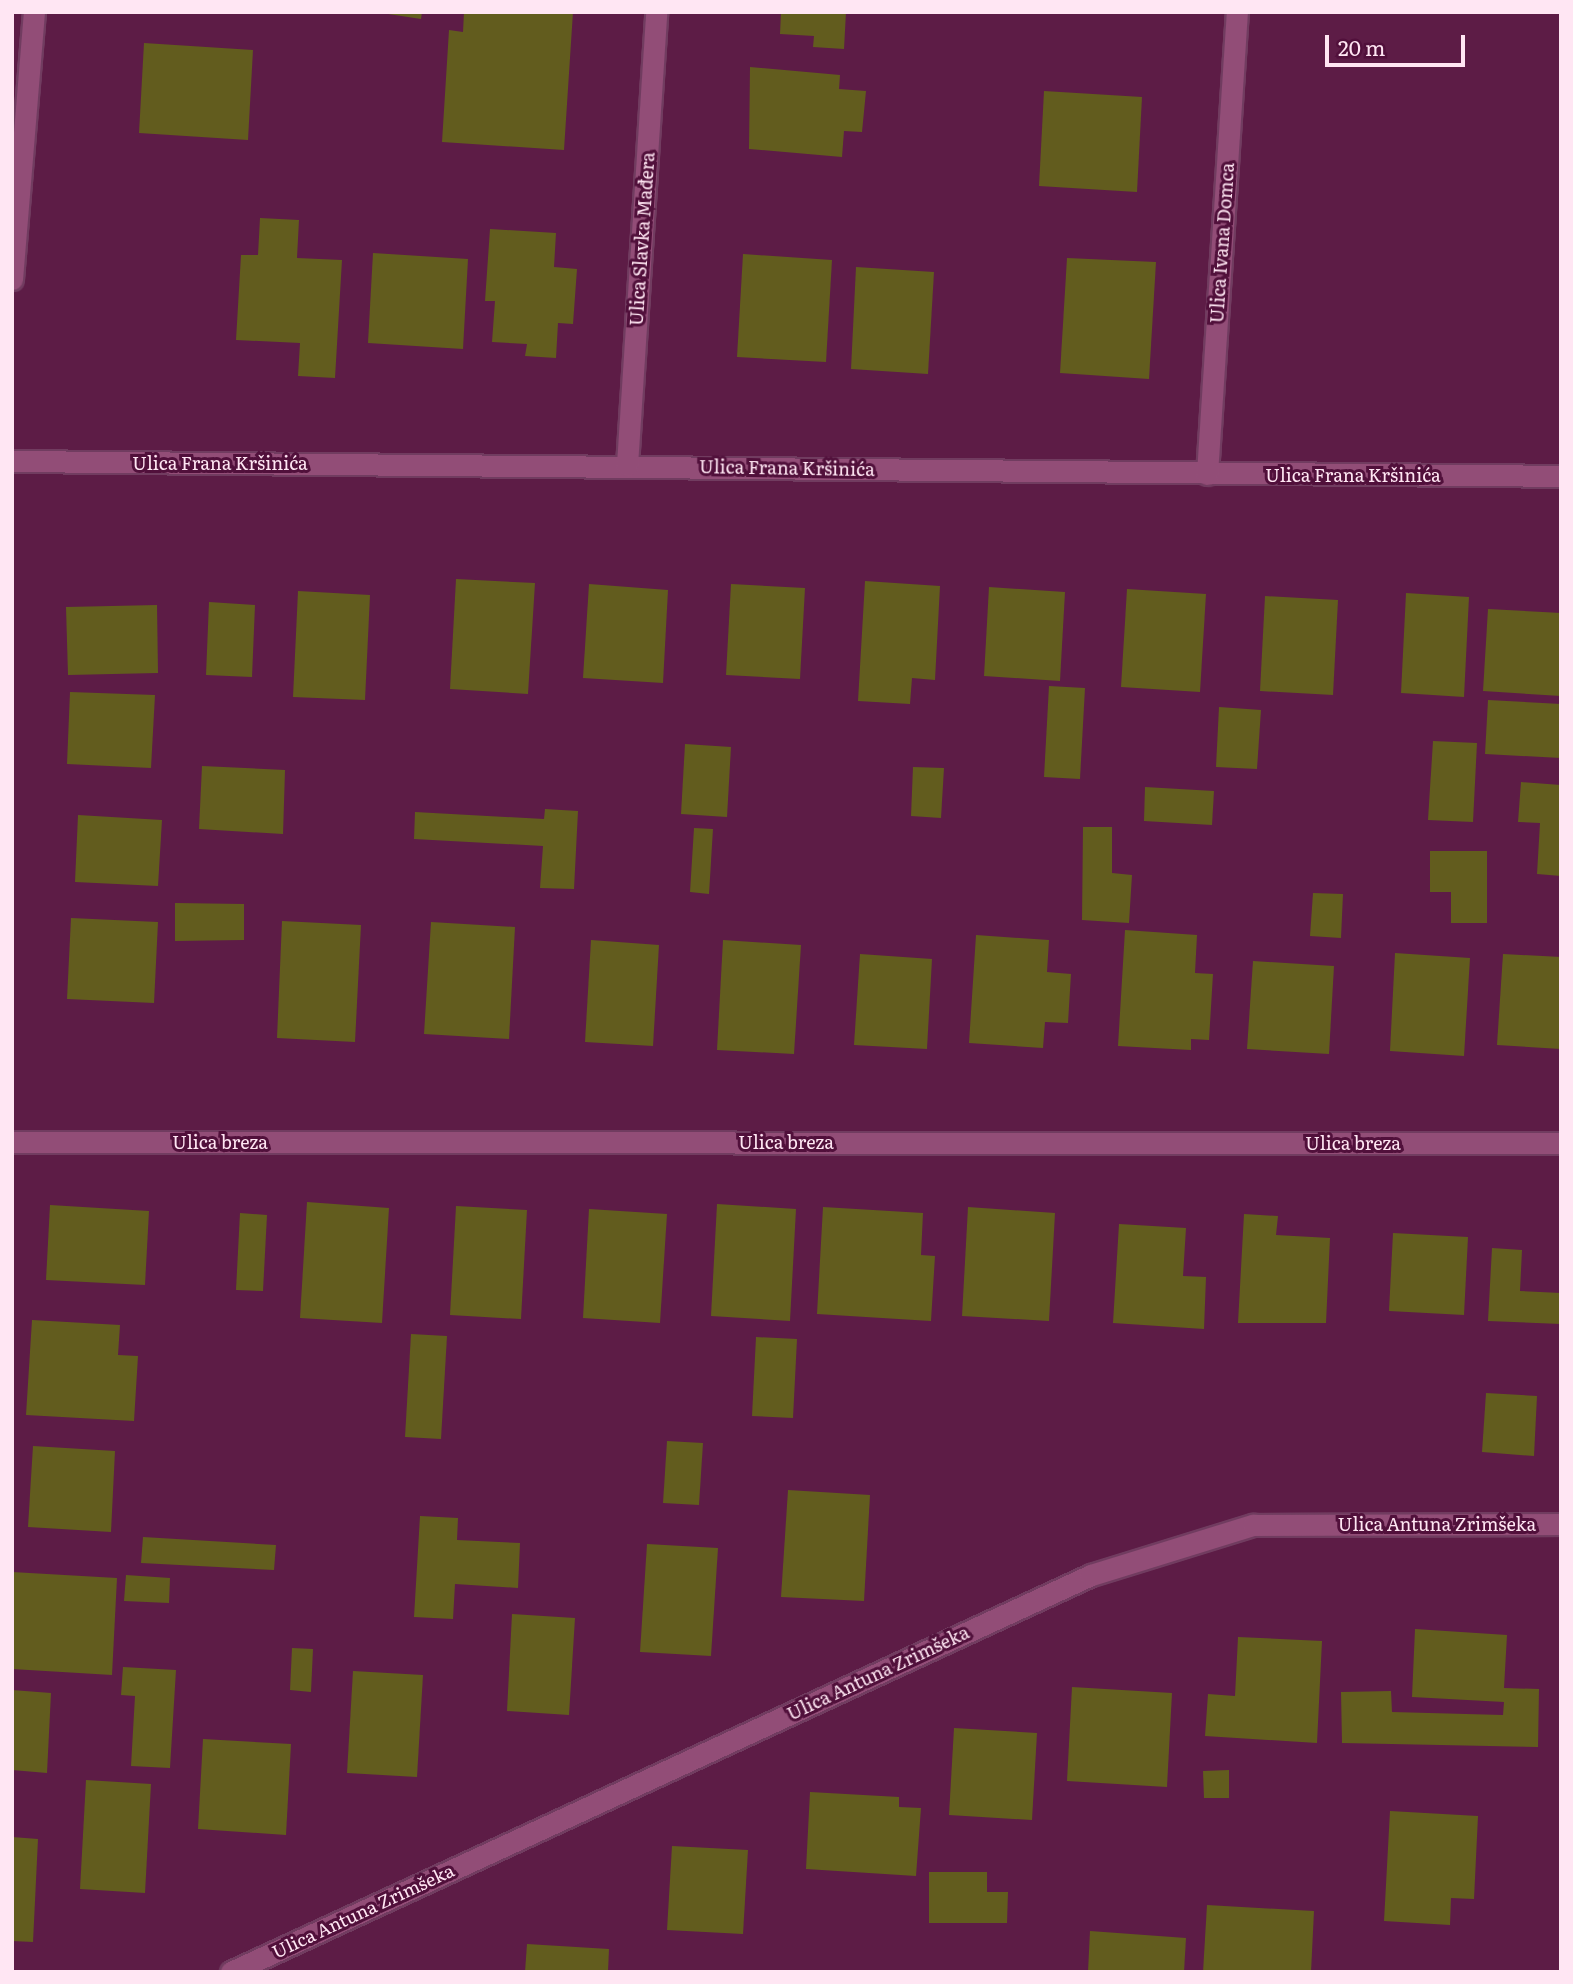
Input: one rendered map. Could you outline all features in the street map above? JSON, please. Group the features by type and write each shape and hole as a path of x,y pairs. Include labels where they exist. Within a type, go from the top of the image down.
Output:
{"street":[{"path":"12,279 34,12"},
{"name":"Ulica Slavka Mađera","path":"627,465 656,12"},
{"name":"Ulica Ivana Domca","path":"1207,474 1237,12"},
{"name":"Ulica Frana Kršinića","path":"12,461 1561,476"},
{"name":"Ulica breza","path":"12,1142 1561,1143"},
{"name":"Ulica Antuna Zrimšeka","path":"231,1972 1090,1575 1253,1525 1561,1524"}],"building":[{"path":"375,12 422,12 421,19"},
{"path":"464,12 573,12 564,150 442,142 449,30 463,32"},
{"path":"781,12 846,12 844,49 813,47 814,36 780,34"},
{"path":"144,43 253,50 248,140 139,133"},
{"path":"750,67 840,75 839,89 866,91 862,132 844,131 842,157 749,149"},
{"path":"1044,91 1142,97 1137,192 1039,186"},
{"path":"260,218 299,220 297,258 342,260 335,378 298,376 300,343 236,340 241,255 258,255"},
{"path":"490,229 556,233 554,267 577,269 573,324 558,323 556,358 525,356 527,344 492,342 495,301 485,301"},
{"path":"373,253 468,259 463,349 368,343"},
{"path":"743,254 832,260 826,362 737,357"},
{"path":"1067,258 1156,262 1149,379 1060,373"},
{"path":"856,267 934,272 928,374 851,369"},
{"path":"456,579 535,583 528,694 450,689"},
{"path":"865,581 940,586 935,680 912,678 910,704 858,701"},
{"path":"589,584 668,590 663,683 583,678"},
{"path":"731,584 805,588 800,679 726,675"},
{"path":"989,587 1065,592 1060,681 984,676"},
{"path":"1127,589 1206,594 1200,692 1121,687"},
{"path":"298,591 370,595 365,700 293,697"},
{"path":"1406,593 1469,597 1464,697 1401,693"},
{"path":"1265,596 1338,600 1333,695 1260,691"},
{"path":"209,602 255,605 252,677 206,675"},
{"path":"157,605 158,673 68,675 66,607"},
{"path":"1488,609 1561,613 1561,696 1483,691"},
{"path":"1049,686 1085,688 1080,779 1044,777"},
{"path":"70,692 155,695 151,768 67,764"},
{"path":"1488,700 1561,704 1561,758 1485,754"},
{"path":"1219,707 1261,710 1257,769 1216,767"},
{"path":"1433,741 1477,743 1473,822 1428,820"},
{"path":"685,744 731,747 727,817 681,814"},
{"path":"202,766 285,770 283,834 199,829"},
{"path":"913,767 944,768 941,818 911,816"},
{"path":"1521,782 1561,785 1561,876 1537,874 1540,823 1518,822"},
{"path":"1145,787 1214,791 1212,825 1144,821"},
{"path":"545,809 578,811 574,889 540,888 543,846 414,839 415,812 544,819"},
{"path":"78,815 162,820 158,886 75,882"},
{"path":"1083,827 1112,827 1112,873 1132,875 1129,923 1082,920"},
{"path":"694,828 713,829 709,894 690,892"},
{"path":"1430,851 1487,851 1487,923 1451,923 1451,892 1430,892"},
{"path":"1313,893 1343,894 1341,938 1310,936"},
{"path":"175,903 244,904 244,940 175,941"},
{"path":"71,918 158,922 154,1003 67,999"},
{"path":"282,921 361,925 355,1042 277,1038"},
{"path":"431,922 515,927 509,1039 424,1034"},
{"path":"1125,930 1197,935 1195,973 1213,974 1209,1040 1191,1039 1191,1050 1118,1046"},
{"path":"976,935 1049,940 1047,972 1071,974 1068,1023 1045,1022 1043,1048 969,1043"},
{"path":"591,940 659,945 653,1046 585,1042"},
{"path":"723,940 801,945 794,1054 717,1050"},
{"path":"1395,953 1470,958 1464,1056 1390,1051"},
{"path":"860,954 932,959 927,1049 854,1045"},
{"path":"1503,954 1561,957 1561,1049 1497,1045"},
{"path":"1253,961 1334,966 1329,1054 1247,1049"},
{"path":"307,1202 389,1208 382,1323 300,1318"},
{"path":"717,1204 796,1209 790,1321 711,1316"},
{"path":"50,1205 149,1211 145,1285 46,1280"},
{"path":"456,1206 527,1210 521,1319 450,1315"},
{"path":"823,1207 923,1213 921,1255 935,1256 931,1321 817,1314"},
{"path":"968,1207 1055,1213 1049,1321 962,1316"},
{"path":"589,1209 667,1214 660,1323 583,1318"},
{"path":"240,1213 267,1215 263,1291 236,1290"},
{"path":"1244,1214 1278,1216 1276,1235 1330,1238 1326,1323 1238,1323"},
{"path":"1119,1224 1186,1228 1183,1276 1206,1277 1204,1329 1113,1323"},
{"path":"1393,1233 1468,1237 1464,1315 1389,1311"},
{"path":"1492,1248 1522,1250 1520,1291 1561,1293 1561,1324 1488,1321"},
{"path":"32,1320 120,1325 118,1355 138,1356 134,1421 26,1415"},
{"path":"411,1334 447,1336 441,1439 405,1437"},
{"path":"756,1337 797,1339 793,1418 752,1416"},
{"path":"1486,1393 1537,1396 1534,1456 1482,1452"},
{"path":"667,1441 703,1443 699,1505 663,1503"},
{"path":"33,1446 115,1451 111,1532 28,1527"},
{"path":"788,1490 870,1495 864,1601 781,1597"},
{"path":"420,1516 458,1518 457,1540 520,1543 518,1588 455,1584 453,1619 414,1617"},
{"path":"143,1537 276,1545 274,1570 141,1563"},
{"path":"647,1544 718,1548 711,1656 640,1652"},
{"path":"12,1572 117,1578 112,1675 12,1669"},
{"path":"126,1575 170,1578 169,1603 124,1601"},
{"path":"512,1614 575,1618 569,1715 507,1711"},
{"path":"1415,1629 1507,1635 1504,1688 1539,1689 1538,1747 1342,1743 1341,1692 1391,1691 1392,1712 1503,1715 1504,1702 1412,1697"},
{"path":"1238,1637 1322,1641 1317,1743 1205,1736 1208,1694 1235,1696"},
{"path":"292,1648 313,1649 311,1692 290,1690"},
{"path":"123,1667 176,1670 170,1768 131,1766 135,1696 121,1695"},
{"path":"353,1671 423,1675 417,1777 347,1773"},
{"path":"1072,1687 1172,1693 1167,1787 1067,1781"},
{"path":"12,1690 51,1693 47,1773 12,1770"},
{"path":"954,1728 1037,1733 1032,1820 949,1815"},
{"path":"203,1739 291,1744 286,1835 198,1829"},
{"path":"1229,1770 1229,1798 1204,1798 1203,1771"},
{"path":"86,1780 151,1784 145,1893 80,1889"},
{"path":"810,1792 899,1797 899,1807 921,1808 916,1876 806,1869"},
{"path":"1390,1811 1478,1816 1474,1899 1451,1898 1450,1925 1384,1921"},
{"path":"12,1837 38,1839 33,1942 12,1941"},
{"path":"672,1846 748,1850 743,1934 667,1930"},
{"path":"929,1872 987,1872 987,1892 1008,1892 1007,1923 929,1923"},
{"path":"1207,1905 1314,1911 1311,1972 1203,1972"},
{"path":"1090,1931 1186,1938 1184,1972 1088,1972"},
{"path":"527,1944 609,1949 608,1972 525,1972"}]}
